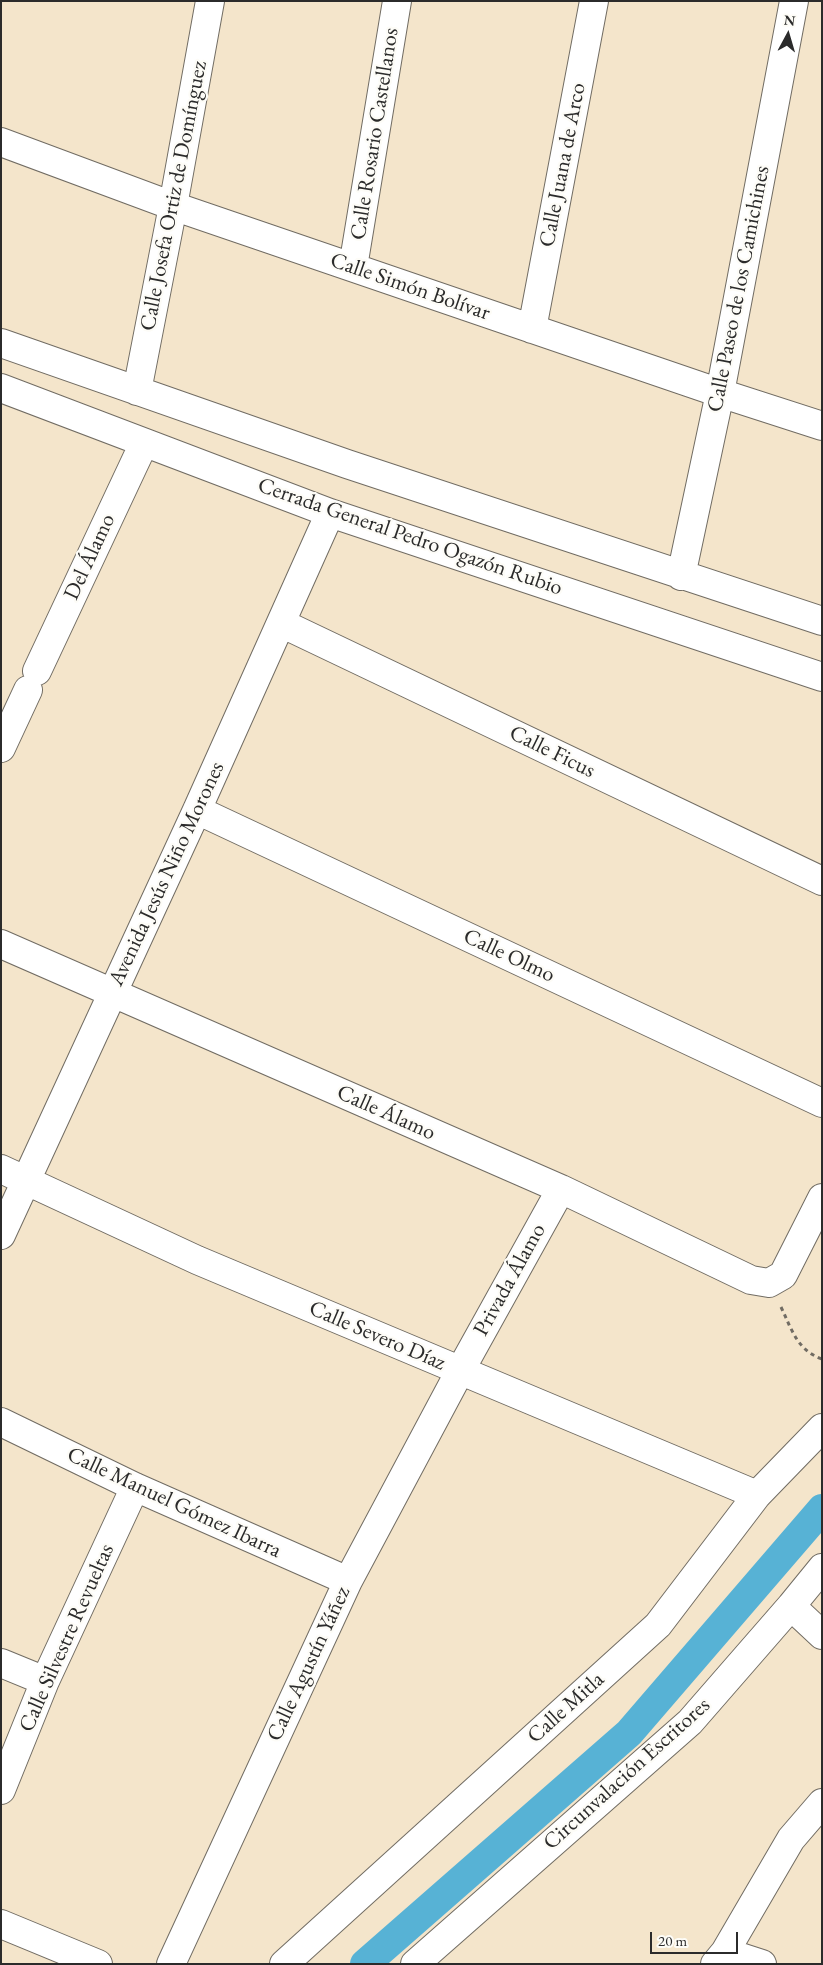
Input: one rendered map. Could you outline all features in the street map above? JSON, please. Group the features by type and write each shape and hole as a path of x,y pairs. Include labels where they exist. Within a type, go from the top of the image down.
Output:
{"street":[{"name":"Calle Josefa Ortiz de Domínguez","path":"137,391 174,206 210,1"},
{"name":"Calle Rosario Castellanos","path":"353,267 397,1"},
{"name":"Calle Juana de Arco","path":"532,329 594,1"},
{"name":"Calle Paseo de los Camichines","path":"682,576 720,393 794,1"},
{"name":"Calle Simón Bolívar","path":"1,142 174,206 720,393 822,426"},
{"path":"1,343 347,464 822,621"},
{"name":"Cerrada General Pedro Ogazón Rubio","path":"1,388 330,513 822,677"},
{"name":"Del Álamo","path":"1,748 144,443"},
{"name":"Avenida Jesús Niño Morones","path":"1,1235 197,810 330,513"},
{"name":"Calle Ficus","path":"281,623 822,881"},
{"name":"Calle Olmo","path":"197,810 822,1102"},
{"name":"Calle Álamo","path":"1,944 561,1189 751,1280 769,1283"},
{"name":"Calle Severo Díaz","path":"1,1169 197,1260 757,1495"},
{"name":"Privada Álamo","path":"460,1371 561,1189"},
{"path":"769,1283 784,1275 822,1198"},
{"name":"Calle Agustín Yáñez","path":"172,1964 348,1581 460,1371"},
{"name":"Calle Manuel Gómez Ibarra","path":"1,1422 135,1487 348,1581"},
{"name":"Calle Mitla","path":"284,1964 658,1625 757,1495 822,1428"},
{"name":"Calle Silvestre Revueltas","path":"1,1790 44,1681 135,1487"},
{"name":"Circunvalación Escritores","path":"415,1964 690,1722 822,1568"},
{"path":"791,1606 822,1635"},
{"path":"1,1662 44,1681"},
{"path":"762,1964 720,1958 791,1839 822,1803"},
{"path":"1,1924 98,1964"}],"path":[{"path":"769,1283 800,1345 809,1354 822,1359"}],"waterway":[{"path":"365,1964 629,1733 822,1509"}]}
